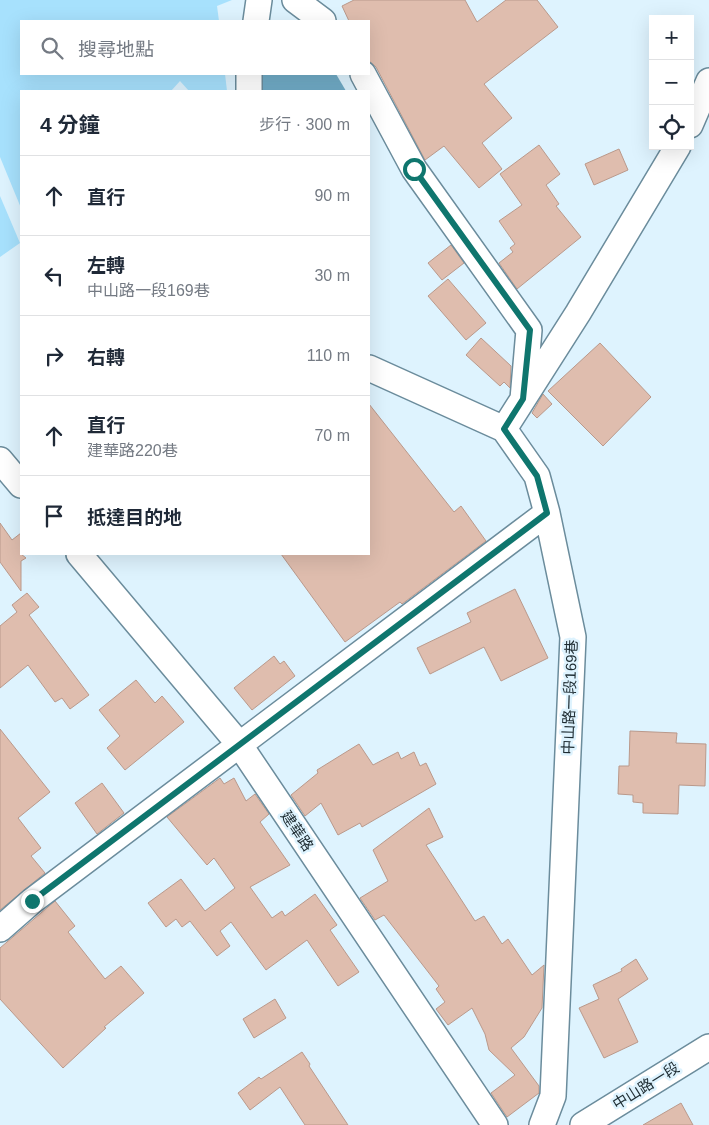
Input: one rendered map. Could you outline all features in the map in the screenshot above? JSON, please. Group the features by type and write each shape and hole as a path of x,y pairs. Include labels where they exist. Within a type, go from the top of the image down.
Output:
{"street":[{"path":"256,20 258,0"},
{"path":"295,0 322,20"},
{"path":"249,75 249,90"},
{"path":"364,75 414,169 530,330 523,399"},
{"path":"694,116 709,81"},
{"path":"370,368 504,429 578,313 676,150"},
{"name":"中山路一段169巷","path":"504,429 537,476 574,637 553,1096 542,1125"},
{"path":"0,460 20,484"},
{"path":"0,928 32,901 547,513"},
{"name":"建華路","path":"80,555 239,744 495,1125"},
{"name":"中山路一段","path":"582,1125 709,1047"}],"shaded area":[{"path":"0,0 232,0 217,6 219,20 20,20 20,75 225,75 227,90 188,90 180,81 172,90 20,90 20,206 0,157"},
{"path":"263,75 337,75 345,90 263,90"},
{"path":"0,196 20,243 0,257"}],"building":[{"path":"354,0 465,0 477,22 506,0 537,0 558,27 484,84 512,118 482,143 502,169 479,188 444,146 425,160 376,67 370,62 370,20 349,20 342,6"},
{"path":"539,145 560,174 546,185 559,204 556,206 581,237 517,289 499,263 513,252 510,248 515,244 499,221 522,205 500,174"},
{"path":"619,149 628,170 594,185 585,164"},
{"path":"451,245 464,263 442,280 428,263"},
{"path":"448,279 486,323 466,340 428,296"},
{"path":"481,338 511,366 510,388 504,382 500,386 466,355"},
{"path":"600,343 651,397 603,446 548,391"},
{"path":"543,394 552,404 537,418 532,413"},
{"path":"370,405 454,512 461,506 486,541 402,604 400,602 345,642 282,555 370,555"},
{"path":"0,523 12,540 20,534 20,555 26,558 21,561 21,591 0,562"},
{"path":"515,589 548,658 501,681 484,647 430,674 417,648 471,622 467,613"},
{"path":"27,593 39,607 29,615 89,695 70,709 62,698 55,702 28,665 0,688 0,626 17,612 12,605"},
{"path":"274,656 280,664 284,661 295,676 252,710 234,688"},
{"path":"136,680 155,703 162,696 184,722 125,770 107,748 120,736 99,710"},
{"path":"0,729 50,792 18,818 41,848 31,856 45,873 0,910"},
{"path":"630,731 677,733 676,743 706,744 705,786 679,785 678,814 643,813 643,803 633,802 633,795 618,794 619,766 629,766"},
{"path":"359,744 373,765 398,752 401,759 414,752 420,766 426,763 436,784 362,827 360,823 338,835 321,803 305,816 291,795 318,773 317,770"},
{"path":"220,778 224,784 234,778 246,801 255,794 269,814 260,822 290,865 250,887 272,918 282,911 285,916 315,894 337,925 330,930 359,972 338,986 307,940 266,970 231,922 220,931 230,946 217,956 190,921 182,927 176,919 166,927 148,903 181,879 205,911 235,888 214,858 207,865 167,817"},
{"path":"102,783 124,813 97,834 75,803"},
{"path":"429,808 443,837 426,845 475,921 484,916 502,944 508,939 532,975 544,965 542,1008 524,1037 511,1048 539,1086 539,1093 507,1117 491,1093 515,1075 489,1050 485,1034 472,1008 448,1025 436,1009 445,1002 436,989 439,986 384,915 375,920 360,898 388,881 373,850"},
{"path":"55,901 75,926 68,932 105,979 121,966 144,993 104,1027 106,1028 63,1068 0,999 0,948"},
{"path":"636,959 648,979 618,999 638,1042 604,1058 579,1008 599,999 593,985 622,971 621,969"},
{"path":"275,999 286,1018 254,1038 243,1019"},
{"path":"302,1052 310,1064 309,1066 348,1125 305,1125 280,1087 250,1110 238,1093 259,1077 261,1079"},
{"path":"681,1103 693,1125 643,1125"}],"route":[{"path":"32,901 547,513 537,476 504,429 523,399 530,330 414,169"}]}
